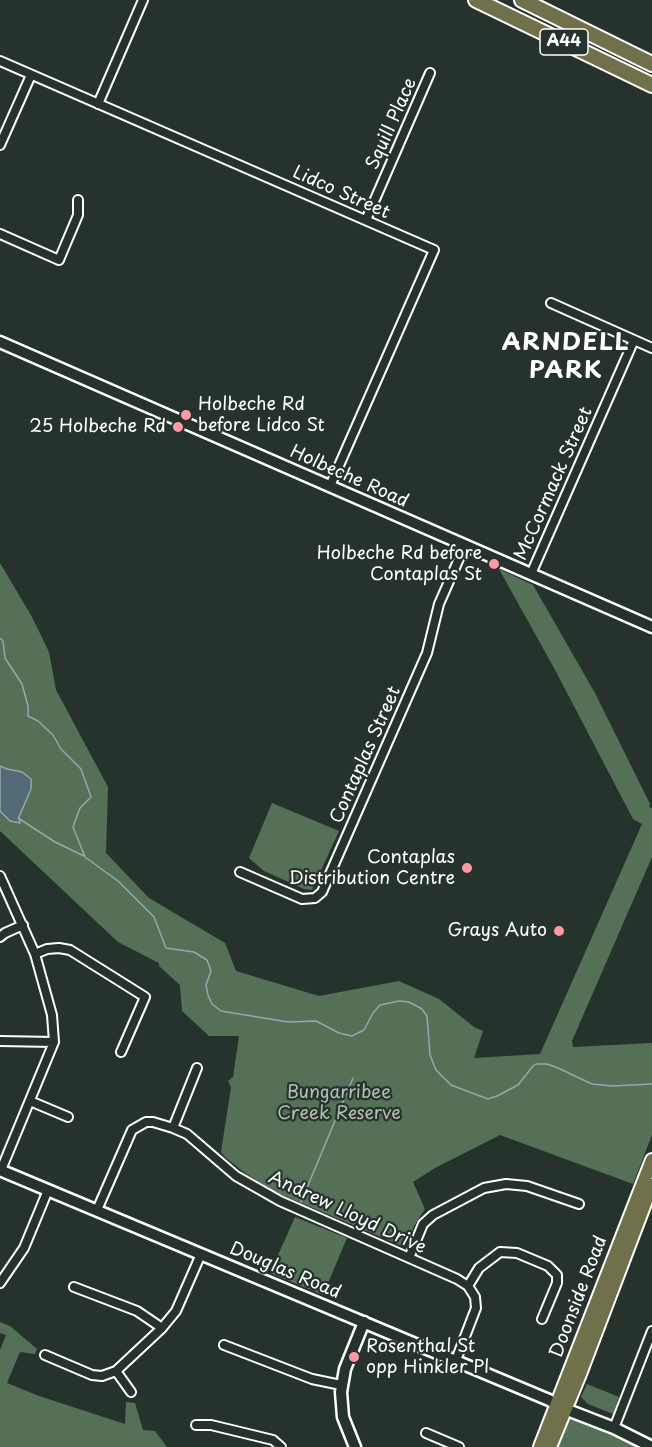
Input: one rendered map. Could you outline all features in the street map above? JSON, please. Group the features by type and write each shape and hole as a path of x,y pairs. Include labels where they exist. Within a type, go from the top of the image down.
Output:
{"highway":[{"name":"A44","path":"476,0 652,85"},
{"name":"A44","path":"522,0 652,64"}],"main road":[{"name":"Doonside Road","path":"550,1447 563,1405 652,1160"},
{"name":"Doonside Road","path":"540,1447 563,1405 652,1185"}],"street":[{"path":"98,104 143,0"},
{"name":"Lidco Street","path":"0,61 434,250 330,486"},
{"name":"Squill Place","path":"366,220 430,73"},
{"path":"0,145 31,75"},
{"path":"0,234 60,260 78,215 78,200"},
{"path":"551,303 652,348"},
{"name":"McCormack Street","path":"531,574 634,340"},
{"name":"Holbeche Road","path":"0,342 652,627"},
{"name":"Contaplas Street","path":"240,872 302,899 315,898 322,892 427,653 438,608 465,545"},
{"path":"0,876 35,954 52,1016 54,1042 1,1170"},
{"path":"0,937 22,925"},
{"path":"35,954 47,949 59,948 70,951 145,997 121,1052"},
{"path":"0,1041 54,1042"},
{"path":"173,1128 197,1068"},
{"path":"30,1101 68,1117"},
{"name":"Andrew Lloyd Drive","path":"97,1210 132,1130 147,1122 153,1122 187,1134 236,1176 279,1201 457,1279 468,1286"},
{"name":"Douglas Road","path":"1,1170 563,1405 652,1447"},
{"path":"409,1258 423,1224 433,1215 484,1188 506,1184 527,1186 579,1204"},
{"path":"0,1283 24,1248 48,1190"},
{"path":"456,1360 476,1308 474,1297 468,1286 479,1268 500,1252 517,1253 548,1266 557,1275 557,1283 542,1319"},
{"path":"45,1355 92,1375 107,1375 116,1371 162,1328 176,1311 201,1254"},
{"path":"74,1287 137,1311 162,1328"},
{"path":"355,1447 344,1418 341,1385 364,1322"},
{"path":"614,1428 652,1330"},
{"path":"224,1345 312,1379 341,1385"},
{"path":"116,1371 131,1392"},
{"path":"196,1425 211,1425 273,1440 281,1447"},
{"path":"426,1433 456,1446"}],"green space":[{"name":"Bungarribee Creek Reserve","path":"0,563 32,617 49,652 56,690 108,787 106,853 149,898 225,943 236,971 319,996 399,981 439,999 474,1027 483,1031 474,1058 540,1054 642,824 633,819 499,569 533,585 595,693 650,804 649,807 652,808 652,857 572,1041 573,1047 652,1043 652,1135 633,1184 500,1135 435,1168 413,1182 425,1209 414,1226 407,1245 402,1246 273,1191 226,1158 221,1152 231,1087 228,1081 233,1077 239,1036 209,1036 182,1011 180,985 159,966 159,963 118,942 0,831"},
{"path":"272,803 339,831 312,890 304,889 264,871 249,858"},
{"path":"295,1217 347,1238 323,1295 270,1273"},
{"path":"0,1322 10,1326 37,1349 35,1354 20,1352 7,1383 125,1424 126,1402 135,1403 143,1430 155,1431 167,1447 0,1447 0,1350 6,1335 0,1333"},
{"path":"587,1384 619,1397 613,1414 588,1404 581,1397"},
{"path":"569,1416 575,1416 640,1447 554,1447"}],"water":[{"path":"0,766 22,772 31,779 31,789 19,817 20,823 10,821 0,811"}],"waterway":[{"path":"0,638 3,641 5,658 22,684 28,706 28,716 38,721 53,735 61,749 81,769 91,797 80,808 73,827 85,857 118,881 154,917 166,948 194,952 207,960 211,971 206,985 208,995 212,1004 221,1011 288,1022 316,1021 339,1033 352,1036 364,1030 380,1005 399,1001 409,1002 422,1009 427,1016 430,1055 436,1070 451,1085 488,1099 518,1085 536,1064 547,1064 592,1084 612,1086 652,1084"},
{"path":"18,818 55,842 84,856"},
{"path":"301,1202 353,1078"}],"place":[{"name":"Holbeche Rd before Lidco St","path":"186,415"},
{"name":"25 Holbeche Rd","path":"178,427"},
{"name":"Holbeche Rd before Contaplas St","path":"494,564"},
{"name":"Contaplas Distribution Centre","path":"467,868"},
{"name":"Grays Auto","path":"559,931"},
{"name":"Rosenthal St opp Hinkler Pl","path":"354,1357"}],"district":[{"name":"ARNDELL PARK","path":"566,357"}]}
